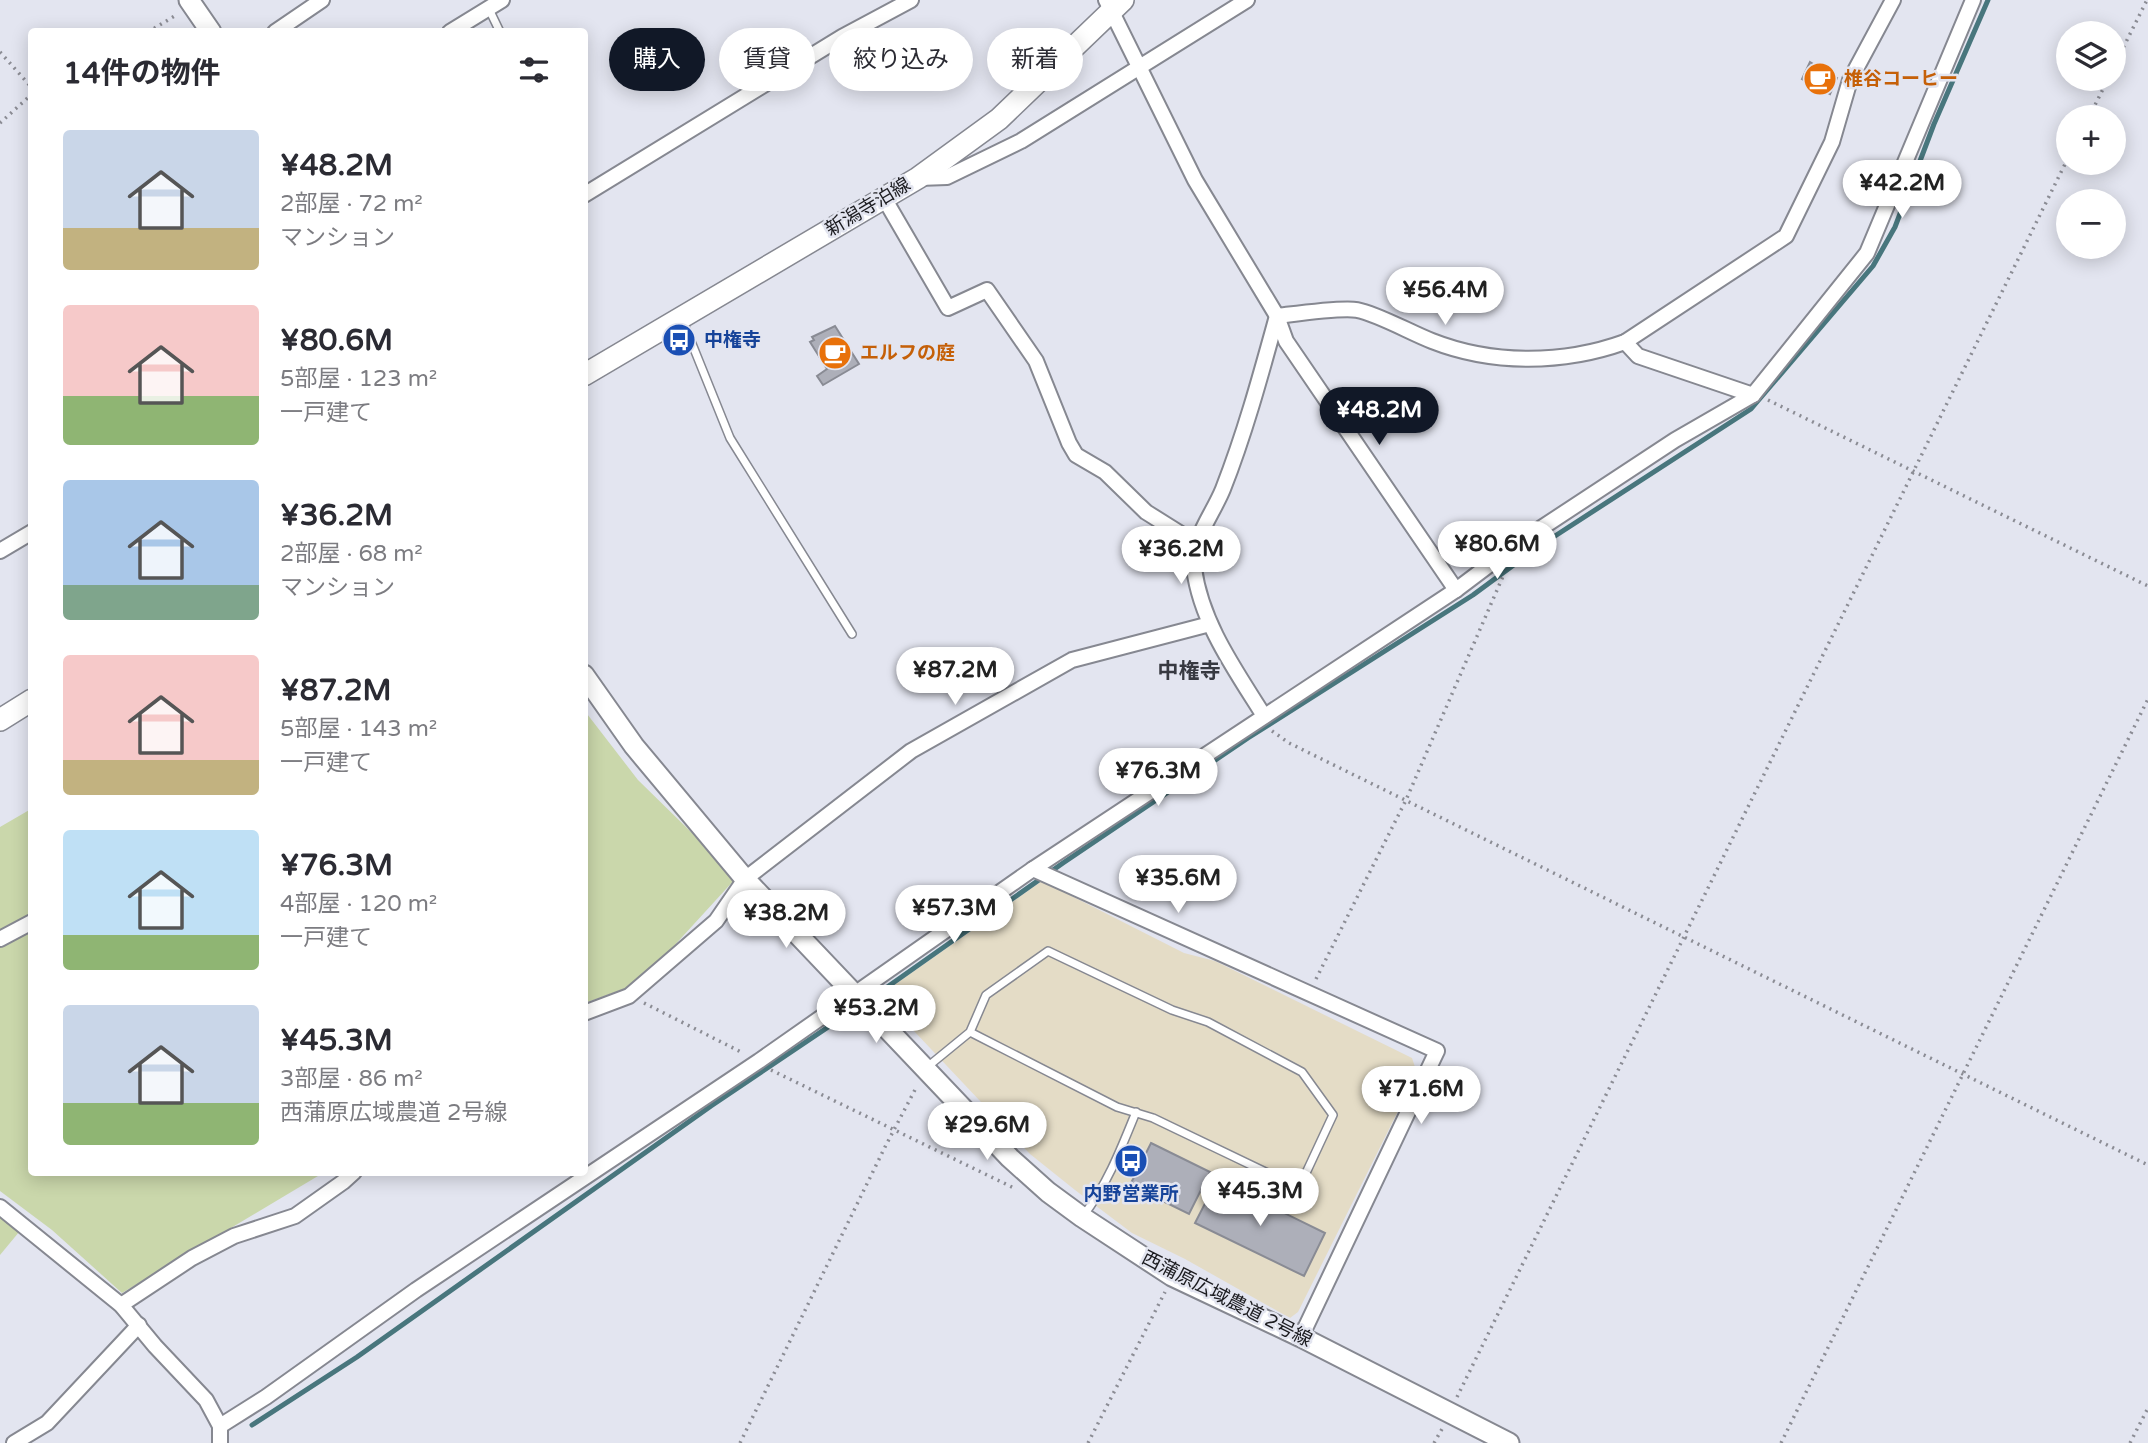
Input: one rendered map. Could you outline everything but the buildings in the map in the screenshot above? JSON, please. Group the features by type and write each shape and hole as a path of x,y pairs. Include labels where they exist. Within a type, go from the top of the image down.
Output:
{"main road":[{"name":"新潟寺泊線","path":"588,373 918,178 999,119 1113,3"},
{"path":"0,720 28,702"}],"street":[{"path":"281,28 322,0"},
{"path":"458,28 488,6 502,0"},
{"path":"588,193 842,37 911,0"},
{"path":"918,178 947,177 1021,141 1247,0"},
{"path":"1277,316 1356,310 1435,342 1489,357 1556,359 1606,349 1625,342 1786,236 1832,142 1850,80 1893,0"},
{"path":"588,1175 759,1061 1033,869 1456,590 1517,544 1675,440 1753,395 1867,253 1973,0"},
{"path":"190,2 208,28"},
{"path":"1113,3 1139,68 1195,180 1277,316 1286,341 1456,590"},
{"path":"884,198 948,308 986,290 1036,361 1076,456 1105,472 1146,512 1197,544"},
{"path":"1264,716 1210,624 1194,566 1197,544 1222,490 1255,397 1277,316"},
{"path":"1625,342 1638,356 1753,395"},
{"path":"0,551 28,534"},
{"path":"588,1011 629,996 716,921 745,879 911,751 1072,660 1210,624"},
{"name":"西蒲原広域農道 2号線","path":"588,681 634,746 745,879 1010,1158 1048,1192 1172,1276 1301,1337 1509,1443"},
{"path":"1033,869 1437,1051 1301,1337"},
{"path":"0,939 28,924"},
{"path":"121,1305 192,1258 224,1242 295,1216 350,1176"},
{"path":"220,1426 587,1176"},
{"path":"0,1207 121,1305 206,1400 220,1426 220,1443"},
{"path":"14,1443 47,1423 139,1325"}],"lane":[{"path":"488,6 498,28"},
{"path":"681,318 730,438 852,634"},
{"path":"926,1069 970,1032 986,995 1048,951 1172,1010 1208,1022 1302,1072 1333,1115 1299,1188 1153,1118 1117,1107 970,1032"},
{"path":"1082,1217 1095,1200 1136,1112"}],"path":[{"path":"2126,42 2147,0"},
{"path":"154,28 190,2"},
{"path":"0,52 28,86"},
{"path":"0,123 28,95"},
{"path":"1434,1443 2060,175"},
{"path":"1753,395 1913,470 2148,586"},
{"path":"1309,994 1406,800 1517,544"},
{"path":"1781,1443 2148,699"},
{"path":"1264,716 1272,732 1289,743 2148,1165"},
{"path":"629,996 759,1061 775,1072 1021,1192 1048,1192"},
{"path":"740,1443 926,1069"},
{"path":"1088,1443 1172,1276"},
{"path":"2130,1443 2148,1408"}],"shaded area":[{"name":"内野営業所","path":"1042,881 1184,953 1215,961 1412,1058 1417,1073 1298,1312 1290,1318 1185,1259 1132,1233 1075,1190 1030,1154 880,995"}],"green space":[{"path":"588,715 638,780 737,877 640,983 588,1002"},
{"path":"28,811 28,1176 318,1176 122,1293 52,1230 0,1191 0,827"},
{"path":"0,1207 24,1226 0,1255"}],"waterway":[{"path":"252,1425 357,1357 711,1106 883,990 1063,863 1248,738 1473,595 1538,547 1751,409 1873,266 1895,227 1934,124 1988,0"}],"place":[{"name":"椎谷コーヒー","path":"1820,79"},
{"name":"中権寺","path":"679,340"},
{"name":"エルフの庭","path":"835,353"},
{"name":"内野営業所","path":"1131,1161"}],"district":[{"name":"中権寺","path":"1189,671"}]}
